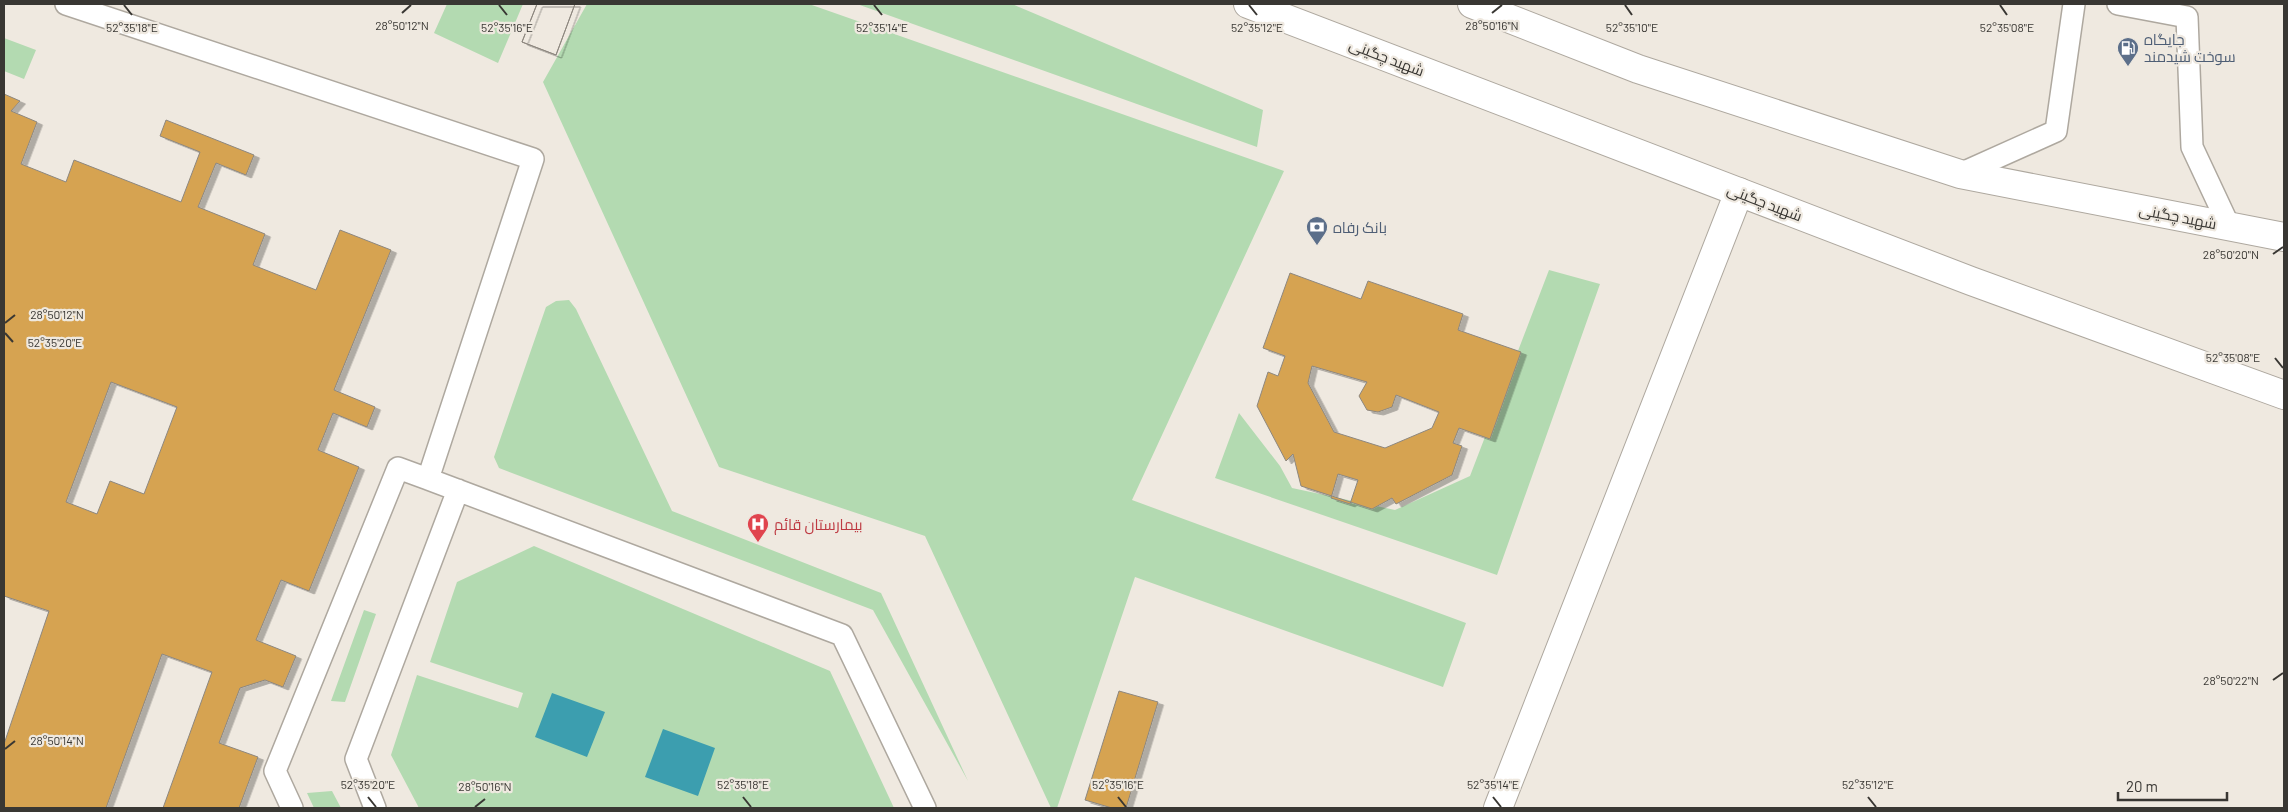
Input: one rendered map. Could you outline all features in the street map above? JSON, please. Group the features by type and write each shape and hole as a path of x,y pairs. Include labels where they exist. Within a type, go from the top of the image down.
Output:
{"main road":[{"name":"شهید چگینی","path":"1248,4 1970,281 2284,395"},
{"name":"شهید چگینی","path":"1472,4 1638,69 1960,174 2284,237"},
{"path":"1498,808 1739,192"}],"lane":[{"path":"66,4 533,159 428,479"},
{"path":"1960,174 2056,132 2074,4"},
{"path":"2118,4 2187,17 2192,147 2229,226"},
{"path":"292,808 275,771 398,468 842,635 925,808"},
{"path":"375,808 356,759 458,490"}],"green space":[{"path":"447,4 523,4 498,63 434,33"},
{"path":"587,4 809,4 1284,171 1132,500 1466,623 1443,687 1135,577 1057,808 1051,808 925,536 719,467 543,82"},
{"path":"857,4 1012,4 1263,110 1257,147"},
{"path":"4,38 36,50 24,79 4,71"},
{"path":"1549,270 1600,284 1497,575 1215,478 1239,413 1280,466 1292,488 1395,510 1470,476"},
{"path":"569,300 576,309 672,511 881,593 968,781 873,610 499,468 494,457 546,307 556,301"},
{"path":"534,546 830,671 894,808 419,808 391,755 417,675 518,708 523,693 430,662 457,582"},
{"path":"364,610 376,614 345,702 331,701"},
{"path":"332,791 341,808 314,808 307,793"}],"water":[{"path":"552,693 605,712 587,757 535,737"},
{"path":"663,729 715,748 698,796 645,777"}],"building":[{"path":"537,4 575,4 556,55 522,42"},
{"path":"537,4 575,4 556,55 522,42"},
{"path":"4,94 20,101 11,111 37,122 21,164 66,182 74,160 181,202 200,152 160,136 166,120 254,155 246,175 216,163 198,207 265,234 253,265 316,290 340,230 391,250 334,390 375,407 367,427 333,413 318,450 359,467 309,591 281,580 256,640 296,656 283,687 265,680 240,688 219,743 258,757 239,808 163,808 212,672 162,654 106,808 4,808 4,744 49,611 4,596"},
{"path":"1290,273 1361,299 1368,281 1463,314 1458,330 1521,352 1490,439 1459,428 1453,443 1462,446 1452,475 1396,504 1392,498 1372,509 1301,486 1293,454 1286,461 1257,406 1268,372 1278,376 1285,356 1263,348","holes":["1312,366 1367,382 1359,396 1367,410 1378,412 1392,407 1396,395 1439,412 1432,428 1385,448 1334,432 1308,383"]},
{"path":"111,382 177,407 144,494 110,481 97,514 66,502"},
{"path":"1338,474 1358,480 1350,504 1331,498"},
{"path":"1119,691 1158,702 1126,808 1112,808 1085,800"}],"place":[{"name":"جایگاه سوخت شیدمند","path":"2128,67"},
{"name":"بانک رفاه","path":"1317,246"},
{"name":"بیمارستان قائم","path":"758,543"}]}
